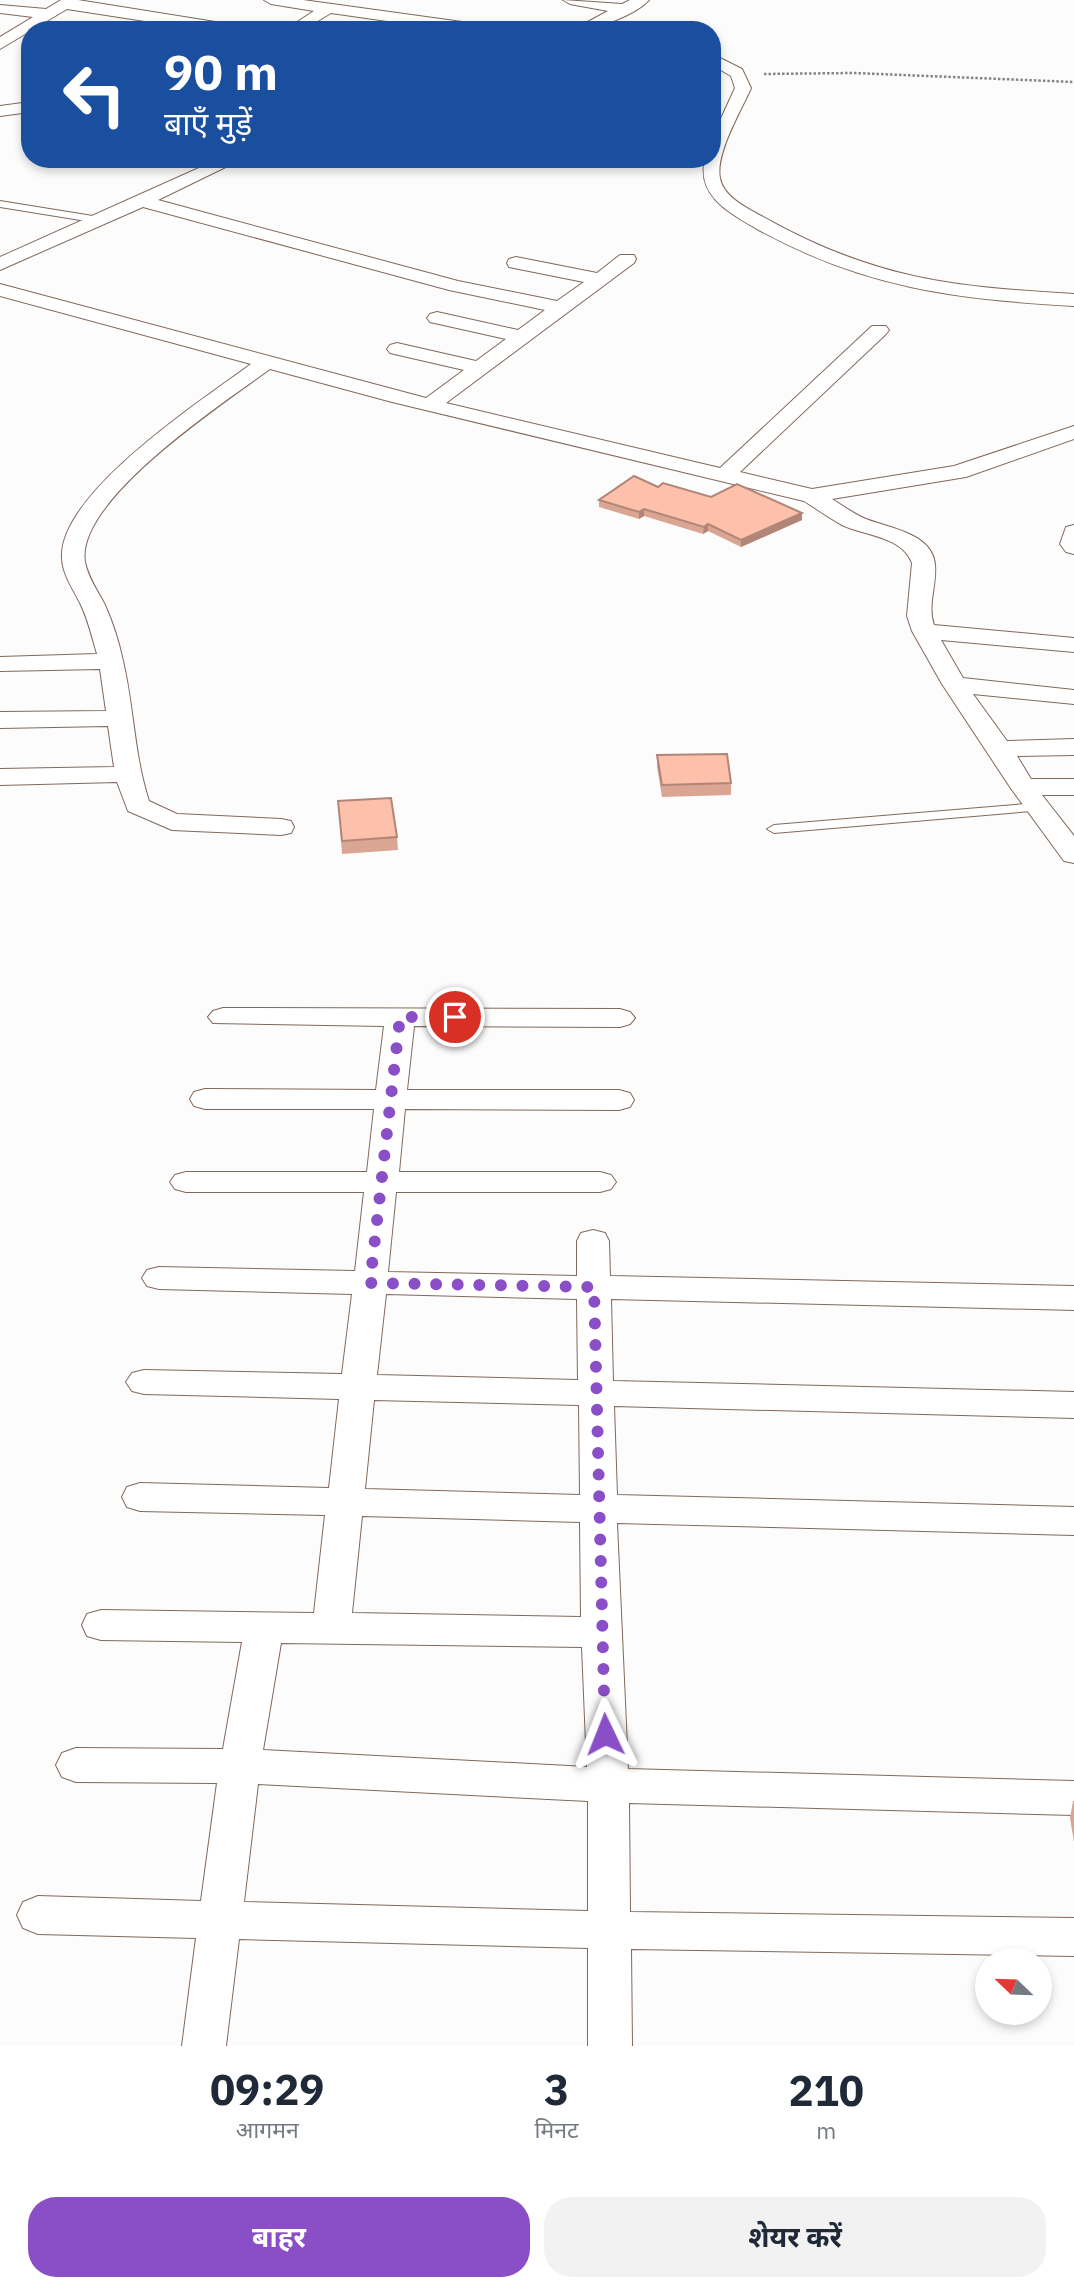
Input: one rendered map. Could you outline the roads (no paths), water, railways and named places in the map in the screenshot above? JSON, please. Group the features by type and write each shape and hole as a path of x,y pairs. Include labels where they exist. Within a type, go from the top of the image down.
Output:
{"street":[{"path":"570,0 627,9"},
{"path":"600,21 642,0"},
{"path":"38,21 67,2 180,21"},
{"path":"238,21 259,5 329,8 421,21"},
{"path":"307,21 329,8"},
{"path":"0,9 49,14"},
{"path":"0,31 18,33"},
{"path":"4,52 21,31"},
{"path":"721,64 736,71 743,88 721,141"},
{"path":"0,110 21,108"},
{"path":"0,264 214,168"},
{"path":"710,168 715,188 742,213 798,245 879,278 973,294 1074,300"},
{"path":"142,201 456,286 561,308"},
{"path":"320,248 347,235"},
{"path":"430,405 627,259"},
{"path":"516,263 600,279"},
{"path":"0,290 430,405 812,496 849,520 918,549 924,563 919,616 924,631 954,684 1030,797 1074,855"},
{"path":"437,318 522,337"},
{"path":"726,474 879,330"},
{"path":"397,349 480,368"},
{"path":"266,363 146,453 108,489 87,517 73,554 76,571 96,611 111,661 129,774 137,805 162,818 195,825 281,827"},
{"path":"812,496 958,472 1074,432"},
{"path":"1074,531 1070,544 1074,547"},
{"path":"924,631 1074,645"},
{"path":"0,664 111,661"},
{"path":"954,684 1074,697"},
{"path":"0,720 120,718"},
{"path":"1000,749 1074,747"},
{"path":"0,778 129,774"},
{"path":"1030,797 1074,787"},
{"path":"223,1017 620,1018"},
{"path":"331,1629 400,1017"},
{"path":"205,1099 619,1100"},
{"path":"186,1182 600,1182"},
{"path":"593,1241 601,1632 608,1784 607,1930 610,2046"},
{"path":"159,1278 1074,1298"},
{"path":"144,1382 1074,1405"},
{"path":"140,1497 1074,1521"},
{"path":"101,1625 601,1632"},
{"path":"204,2046 240,1766 264,1628"},
{"path":"76,1765 240,1766 608,1784 1074,1798"},
{"path":"38,1915 607,1930 1074,1937"}],"lane":[{"path":"0,204 99,220"},
{"path":"774,829 1030,797"}]}
